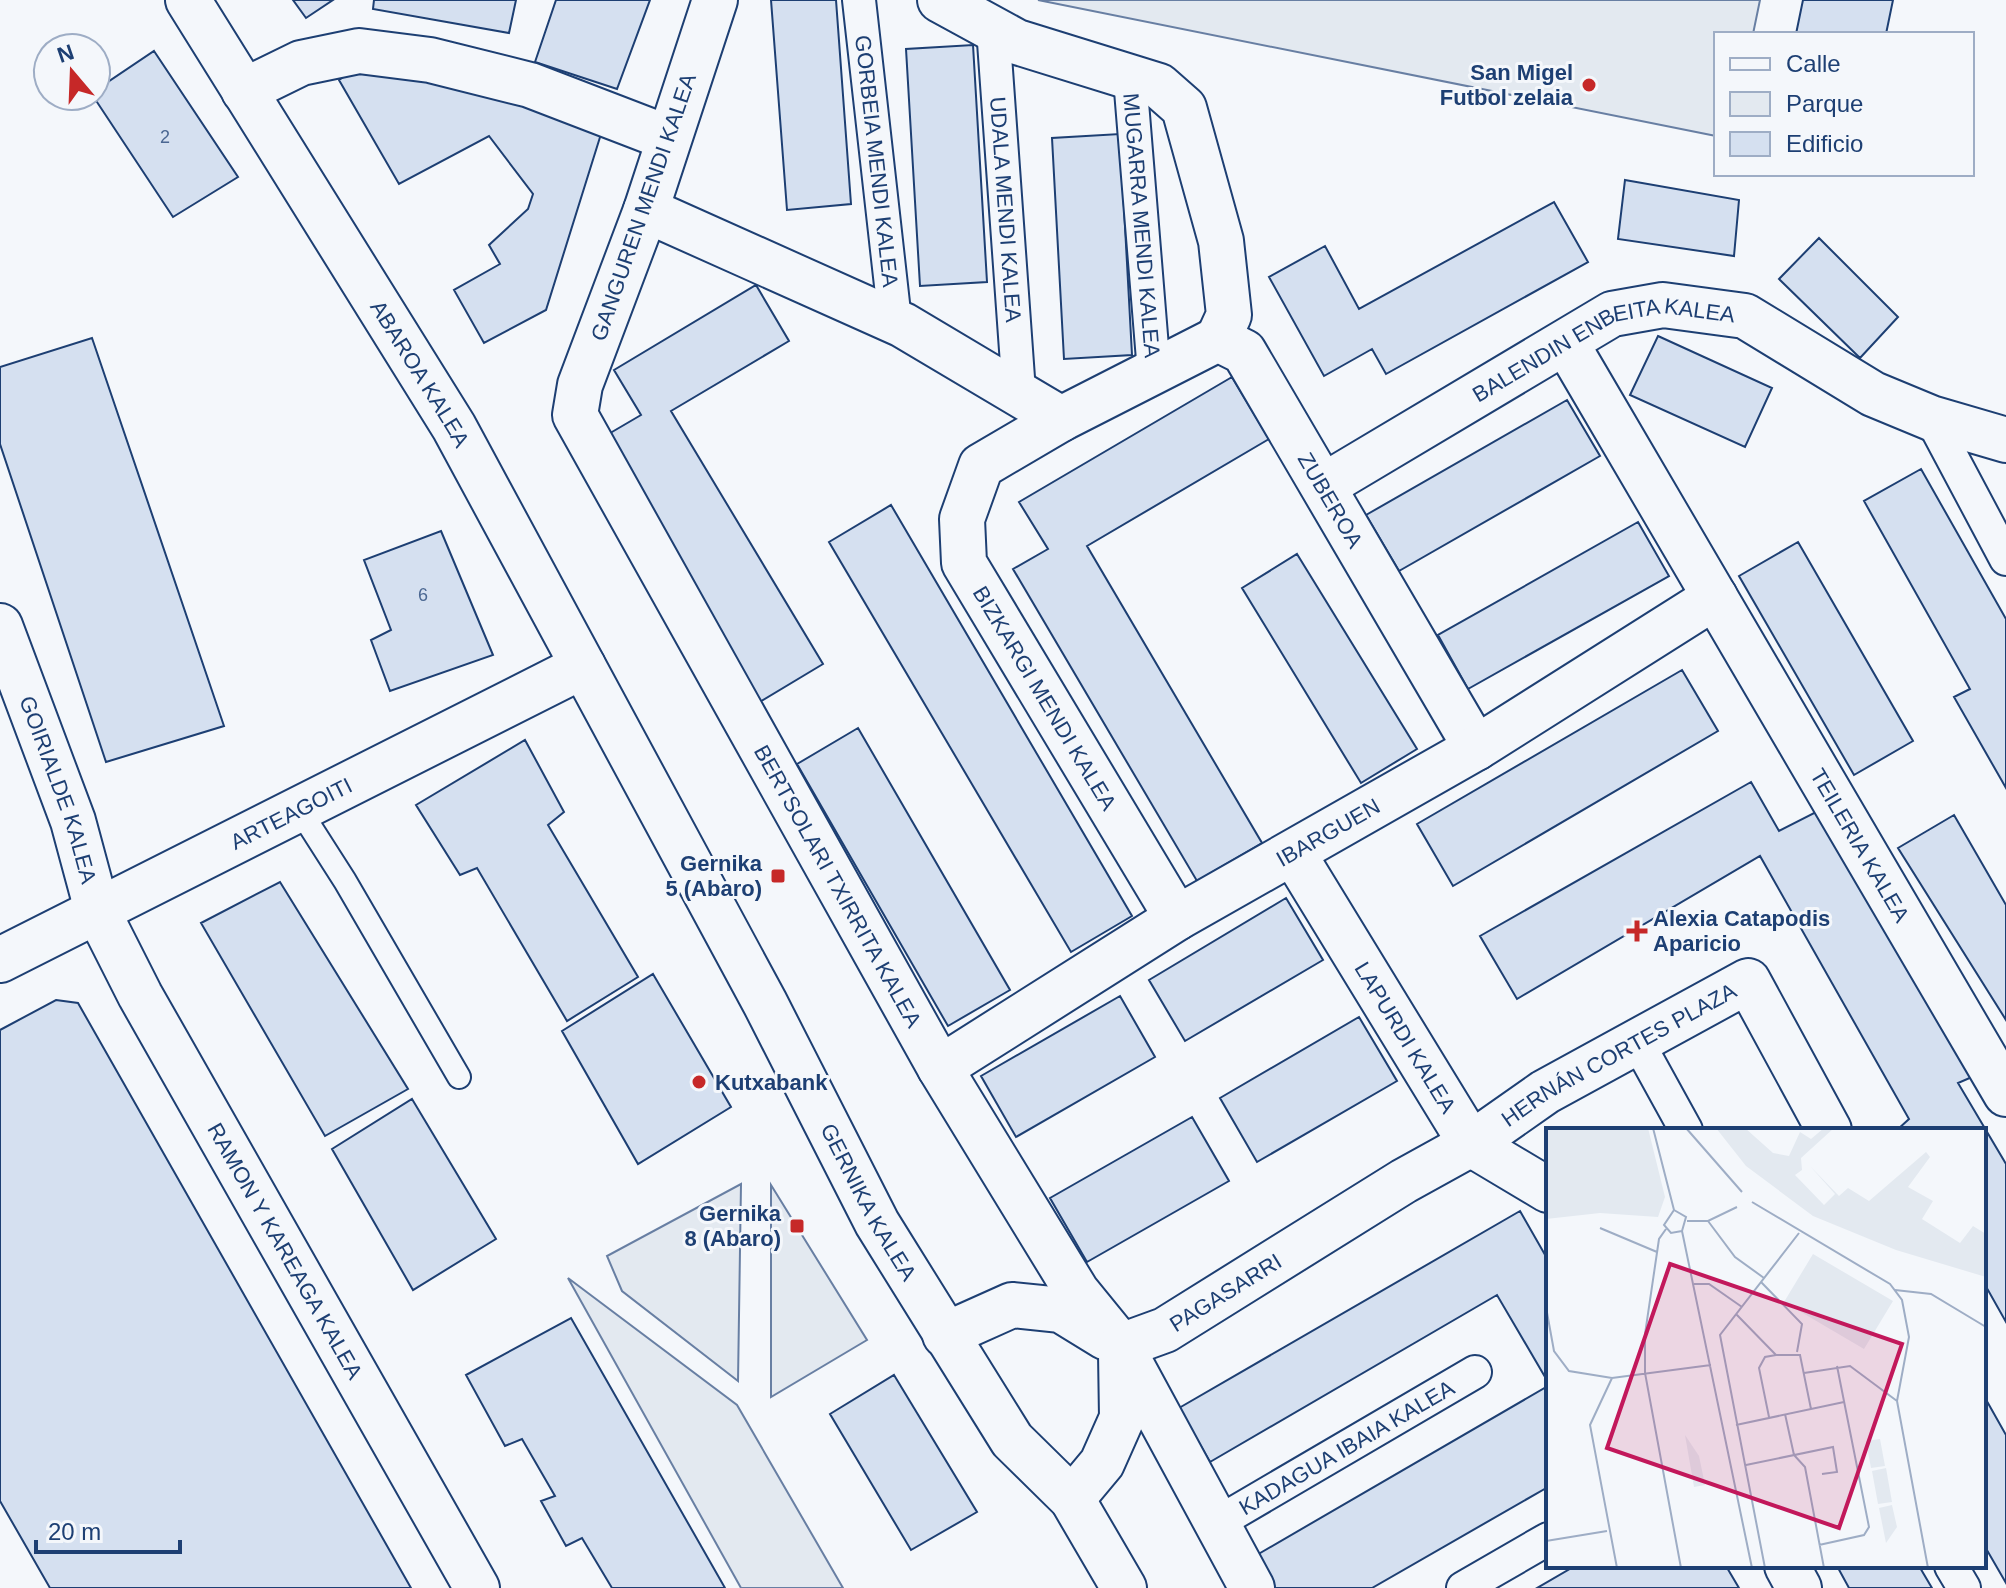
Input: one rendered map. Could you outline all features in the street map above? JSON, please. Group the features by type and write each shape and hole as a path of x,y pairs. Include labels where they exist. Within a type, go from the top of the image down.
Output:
{"street":[{"name":"ABAROA KALEA","path":"188,0 454,427 583,666"},
{"name":"GANGUREN MENDI KALEA","path":"575,415 580,385 646,210 715,0"},
{"name":"GORBEIA MENDI KALEA","path":"859,0 895,321"},
{"path":"646,210 895,321 1061,419 1218,339 1229,315 1221,241 1184,108 1159,86 1017,42 940,0"},
{"name":"UDALA MENDI KALEA","path":"993,28 1019,392"},
{"path":"244,91 301,63 359,51 430,60 530,85 668,138"},
{"name":"MUGARRA MENDI KALEA","path":"1130,78 1147,375"},
{"name":"BALENDIN ENBEITA KALEA","path":"1325,485 1612,314 1663,305 1745,316 1873,394 1931,418 2006,440"},
{"name":"ZUBEROA","path":"1218,339 1244,352 1325,485 1476,748"},
{"name":"TEILERIA KALEA","path":"1566,343 2006,1094"},
{"name":"BERTSOLARI TXIRRITA KALEA","path":"575,415 940,1068 1077,1292 1121,1346 1252,1588"},
{"path":"1931,418 2006,559"},
{"name":"BIZKARGI MENDI KALEA","path":"1061,419 981,466 962,519 964,563 1177,918"},
{"name":"IBARGUEN","path":"940,1068 1177,918 1476,748 1715,597"},
{"name":"GOIRIALDE KALEA","path":"0,626 73,821 97,910"},
{"name":"ARTEAGOITI","path":"0,960 583,666"},
{"name":"GERNIKA KALEA","path":"583,666 765,1003 877,1223 1012,1440 1072,1499 1124,1588"},
{"name":"LAPURDI KALEA","path":"1293,853 1471,1144 1546,1189"},
{"name":"RAMON Y KAREAGA KALEA","path":"97,910 140,995 477,1588"},
{"name":"HERNÁN CORTES PLAZA","path":"1471,1144 1545,1092 1748,981 1828,1128"},
{"path":"1637,1041 1685,1128"},
{"name":"PAGASARRI","path":"1121,1346 1165,1330 1404,1181 1471,1144"},
{"path":"945,1335 1012,1305 1061,1310 1121,1346 1122,1418 1102,1463 1072,1499"},
{"name":"KADAGUA IBAIA KALEA","path":"1217,1523 1475,1372"},
{"path":"1463,1588 1546,1540"},
{"path":"1788,1568 1799,1588"},
{"path":"1952,1568 1964,1588"}],"lane":[{"path":"299,809 345,881 459,1077"}],"green space":[{"name":"San Migel Futbol zelaia","path":"1038,0 1760,0 1753,32 1714,32 1714,136"},
{"path":"741,1184 738,1381 622,1291 607,1256"},
{"path":"771,1185 867,1340 771,1397"},
{"path":"568,1278 737,1405 843,1588 741,1588"}],"building":[{"path":"293,0 333,0 306,18"},
{"path":"374,0 516,0 509,33 373,9"},
{"path":"556,0 650,0 617,89 535,62"},
{"path":"771,0 836,0 851,204 787,210"},
{"path":"1803,0 1893,0 1886,32 1796,32"},
{"path":"973,45 987,282 920,286 906,49"},
{"path":"154,51 238,177 173,217 104,112 112,112 112,79"},
{"path":"370,59 606,118 546,310 484,343 454,290 500,264 489,245 528,209 533,194 489,136 399,184 339,80"},
{"path":"1120,134 1132,355 1064,359 1052,138"},
{"path":"1625,180 1739,200 1734,256 1618,239"},
{"path":"1554,202 1588,262 1386,374 1372,349 1324,376 1269,277 1325,246 1359,309"},
{"path":"1819,238 1898,317 1860,358 1779,279"},
{"path":"756,285 789,341 671,411 823,664 758,703 600,439 641,415 614,370"},
{"path":"1658,336 1772,388 1745,447 1630,395"},
{"path":"92,338 224,726 106,762 0,444 0,367"},
{"path":"1232,377 1269,439 1087,546 1262,843 1197,881 1013,569 1048,549 1019,502"},
{"path":"1567,400 1600,456 1399,571 1366,515"},
{"path":"1921,469 2006,619 2006,788 1954,697 1970,689 1864,501"},
{"path":"891,505 1132,916 1071,952 829,542"},
{"path":"1638,522 1669,576 1468,689 1438,635"},
{"path":"441,531 493,655 390,691 371,640 391,630 364,560"},
{"path":"1798,542 1913,741 1854,775 1739,576"},
{"path":"1297,554 1417,749 1361,783 1242,588"},
{"path":"1682,670 1718,731 1453,886 1417,824"},
{"path":"858,728 1010,990 948,1026 797,764"},
{"path":"525,740 564,812 548,825 638,977 567,1021 477,868 460,875 416,805"},
{"path":"1751,782 1779,831 1816,812 1972,1077 1958,1083 1985,1128 1899,1128 1909,1119 1760,856 1517,999 1480,936"},
{"path":"1954,815 2006,905 2006,1020 1898,848"},
{"path":"280,882 408,1089 325,1136 201,923"},
{"path":"1286,898 1323,960 1185,1041 1149,980"},
{"path":"653,974 731,1107 638,1164 562,1031"},
{"path":"1120,996 1155,1057 1016,1137 981,1076"},
{"path":"56,1000 78,1003 411,1588 50,1588 0,1501 0,1030"},
{"path":"1359,1017 1397,1081 1257,1162 1220,1098"},
{"path":"412,1099 496,1239 413,1290 332,1149"},
{"path":"1192,1117 1229,1181 1087,1262 1050,1198"},
{"path":"1986,1130 2006,1164 2006,1322 1986,1287"},
{"path":"1520,1211 1546,1256 1546,1379 1497,1295 1210,1462 1179,1408"},
{"path":"571,1318 725,1588 612,1588 582,1538 566,1546 541,1501 555,1496 522,1439 505,1446 466,1375"},
{"path":"894,1375 977,1512 911,1550 830,1414"},
{"path":"1546,1387 1546,1488 1372,1588 1273,1588 1255,1556"},
{"path":"1986,1400 2006,1435 2006,1583 1986,1548"},
{"path":"1572,1568 1727,1568 1739,1588 1537,1588"},
{"path":"1838,1568 1920,1568 1932,1588 1849,1588"}],"place":[{"name":"San Migel Futbol zelaia","path":"1589,85"},
{"name":"Gernika 5 (Abaro)","path":"778,876"},
{"name":"Alexia Catapodis Aparicio","path":"1637,931"},
{"name":"Kutxabank","path":"699,1082"},
{"name":"Gernika 8 (Abaro)","path":"797,1226"}]}
